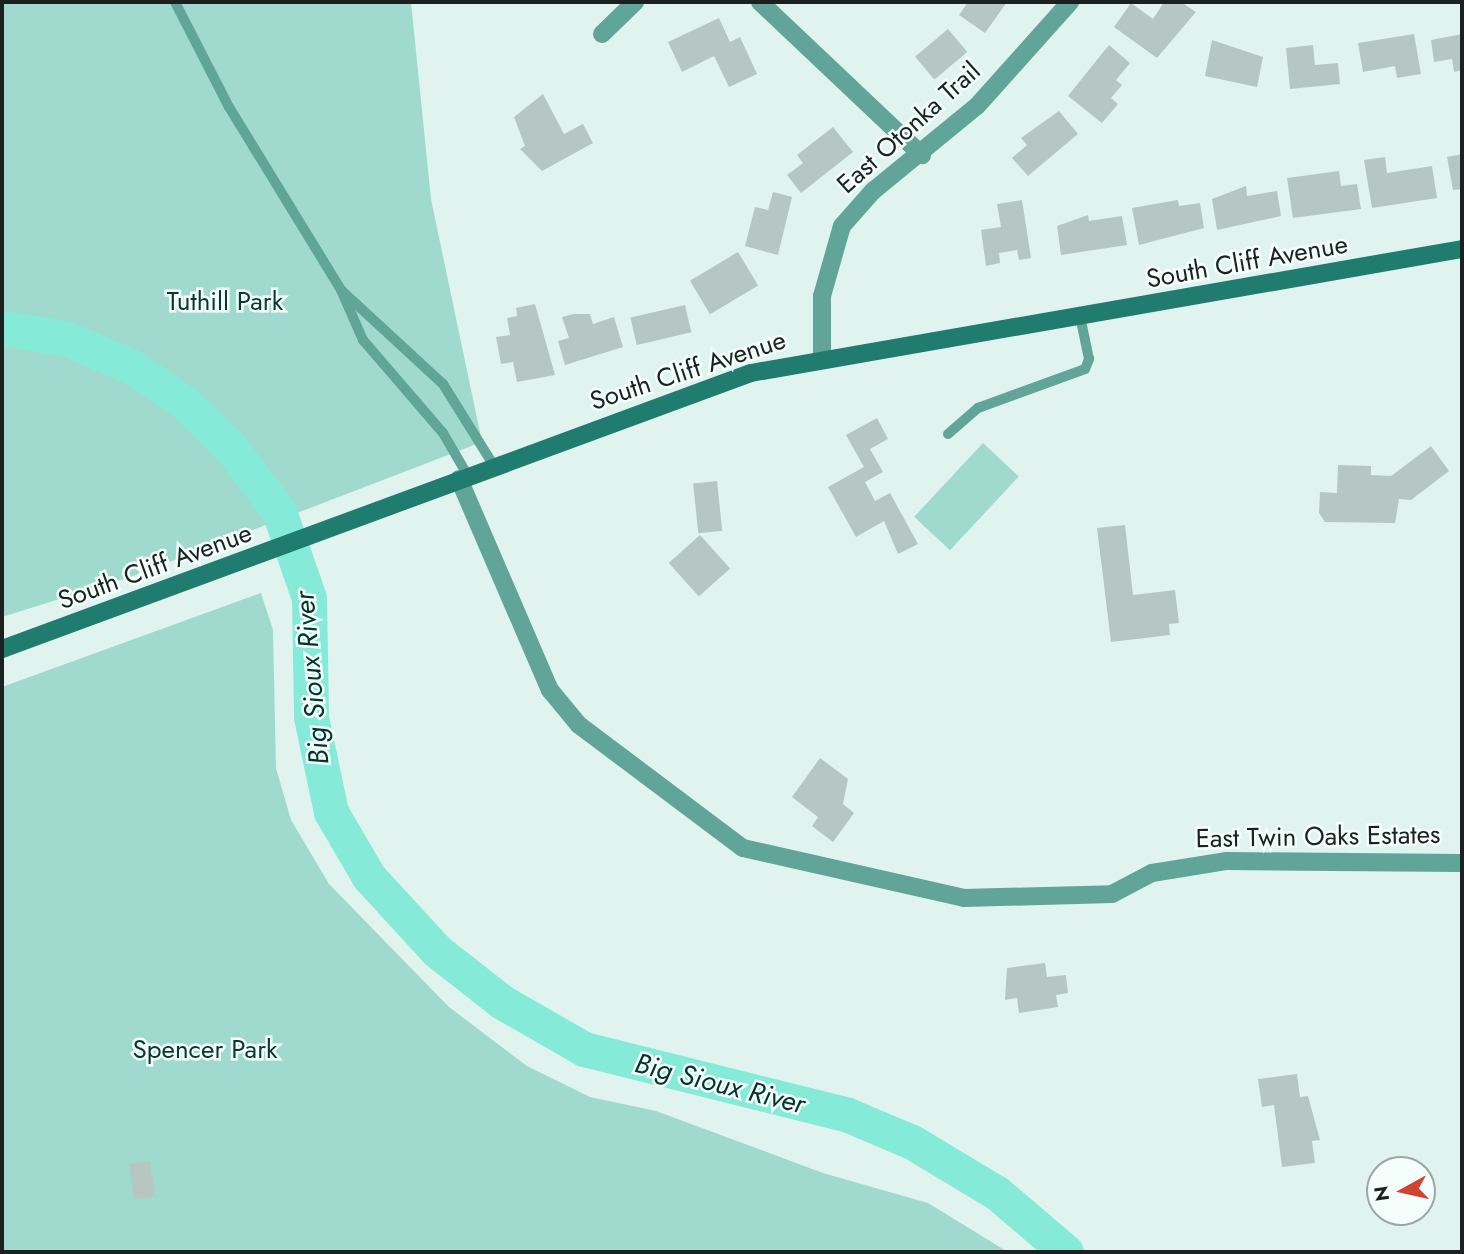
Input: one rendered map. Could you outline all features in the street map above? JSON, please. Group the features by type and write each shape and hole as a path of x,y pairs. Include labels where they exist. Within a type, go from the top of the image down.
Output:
{"main road":[{"name":"South Cliff Avenue","path":"2,649 141,602 463,477 708,386 822,356 1080,316 1462,249"}],"street":[{"path":"602,34 635,2"},
{"path":"760,2 922,155"},
{"name":"East Otonka Trail","path":"822,356 822,296 842,226 873,191 922,155 986,98 1070,2"},
{"name":"East Twin Oaks Estates","path":"463,477 550,690 579,725 743,848 964,898 1112,894 1152,873 1227,861 1462,863"}],"lane":[{"path":"175,2 229,107 341,290 363,340 443,433 463,477"},
{"path":"341,290 443,384 494,466"},
{"path":"948,435 978,408 1085,369 1089,359 1080,316"}],"green space":[{"name":"Tuthill Park","path":"2,2 411,2 431,199 482,442 133,576 2,617"},
{"path":"983,443 1019,476 950,550 914,517"},
{"name":"Spencer Park","path":"261,593 273,630 276,768 291,820 329,884 449,1007 527,1066 590,1097 656,1111 823,1173 928,1203 1008,1252 2,1252 2,687"}],"building":[{"path":"968,2 1007,2 985,33 959,15"},
{"path":"1164,2 1181,2 1196,12 1157,58 1114,27 1131,3 1153,19"},
{"path":"719,18 730,42 740,37 757,74 729,87 714,56 682,72 668,42"},
{"path":"948,29 967,52 934,80 915,57"},
{"path":"1414,34 1421,74 1397,78 1395,66 1363,72 1358,43"},
{"path":"1462,34 1462,70 1454,72 1452,59 1434,62 1431,40"},
{"path":"1212,40 1263,57 1257,87 1205,76"},
{"path":"1109,45 1130,63 1116,80 1122,85 1111,98 1118,104 1102,123 1068,96"},
{"path":"1313,45 1315,65 1338,63 1340,84 1290,89 1286,48"},
{"path":"543,94 564,134 583,124 593,143 542,171 520,149 525,146 514,117"},
{"path":"1059,111 1078,134 1028,176 1012,158 1027,145 1021,138"},
{"path":"833,127 853,152 801,193 787,175 803,163 797,155"},
{"path":"1462,154 1462,189 1453,190 1447,157"},
{"path":"1385,157 1387,173 1432,166 1437,198 1372,208 1364,160"},
{"path":"1339,171 1341,186 1357,184 1361,209 1293,218 1287,178"},
{"path":"1246,186 1247,196 1277,191 1281,216 1217,230 1212,199"},
{"path":"773,192 792,197 778,255 745,246 755,207 768,210"},
{"path":"1022,200 1031,258 1019,260 1017,250 999,253 1000,263 986,266 981,230 1001,227 997,204"},
{"path":"1178,200 1179,206 1200,203 1204,228 1139,245 1132,208"},
{"path":"1088,215 1089,221 1122,216 1127,245 1061,255 1057,226"},
{"path":"738,252 758,285 710,314 690,281"},
{"path":"535,304 555,375 517,382 513,362 501,364 496,337 510,335 507,318 517,316 516,308"},
{"path":"685,305 691,332 637,345 630,318"},
{"path":"590,314 593,324 614,317 623,347 565,365 558,341 569,338 562,317"},
{"path":"877,418 888,439 870,449 883,472 865,482 875,501 890,493 918,544 898,554 884,521 856,537 828,487 864,467 846,435"},
{"path":"1431,446 1449,471 1411,500 1399,499 1395,523 1325,522 1319,513 1320,492 1337,493 1338,465 1371,466 1371,475 1391,476"},
{"path":"717,481 722,531 698,533 693,484"},
{"path":"1125,525 1133,595 1175,590 1179,623 1169,624 1170,635 1111,642 1097,528"},
{"path":"700,535 730,568 699,597 669,563"},
{"path":"820,758 848,779 843,804 854,813 833,842 812,826 818,817 792,797"},
{"path":"1045,963 1047,977 1066,975 1068,993 1056,995 1058,1007 1019,1013 1017,998 1005,1000 1007,968"},
{"path":"1297,1074 1300,1097 1308,1096 1320,1140 1312,1141 1315,1163 1282,1167 1274,1105 1262,1107 1258,1079"},
{"path":"150,1161 155,1197 134,1200 129,1164"}],"waterway":[{"name":"Big Sioux River","path":"2,328 65,338 130,366 185,403 231,448 279,511 309,598 311,717 331,812 369,877 437,951 502,1002 584,1049 848,1115 912,1142 997,1193 1066,1252"}]}
